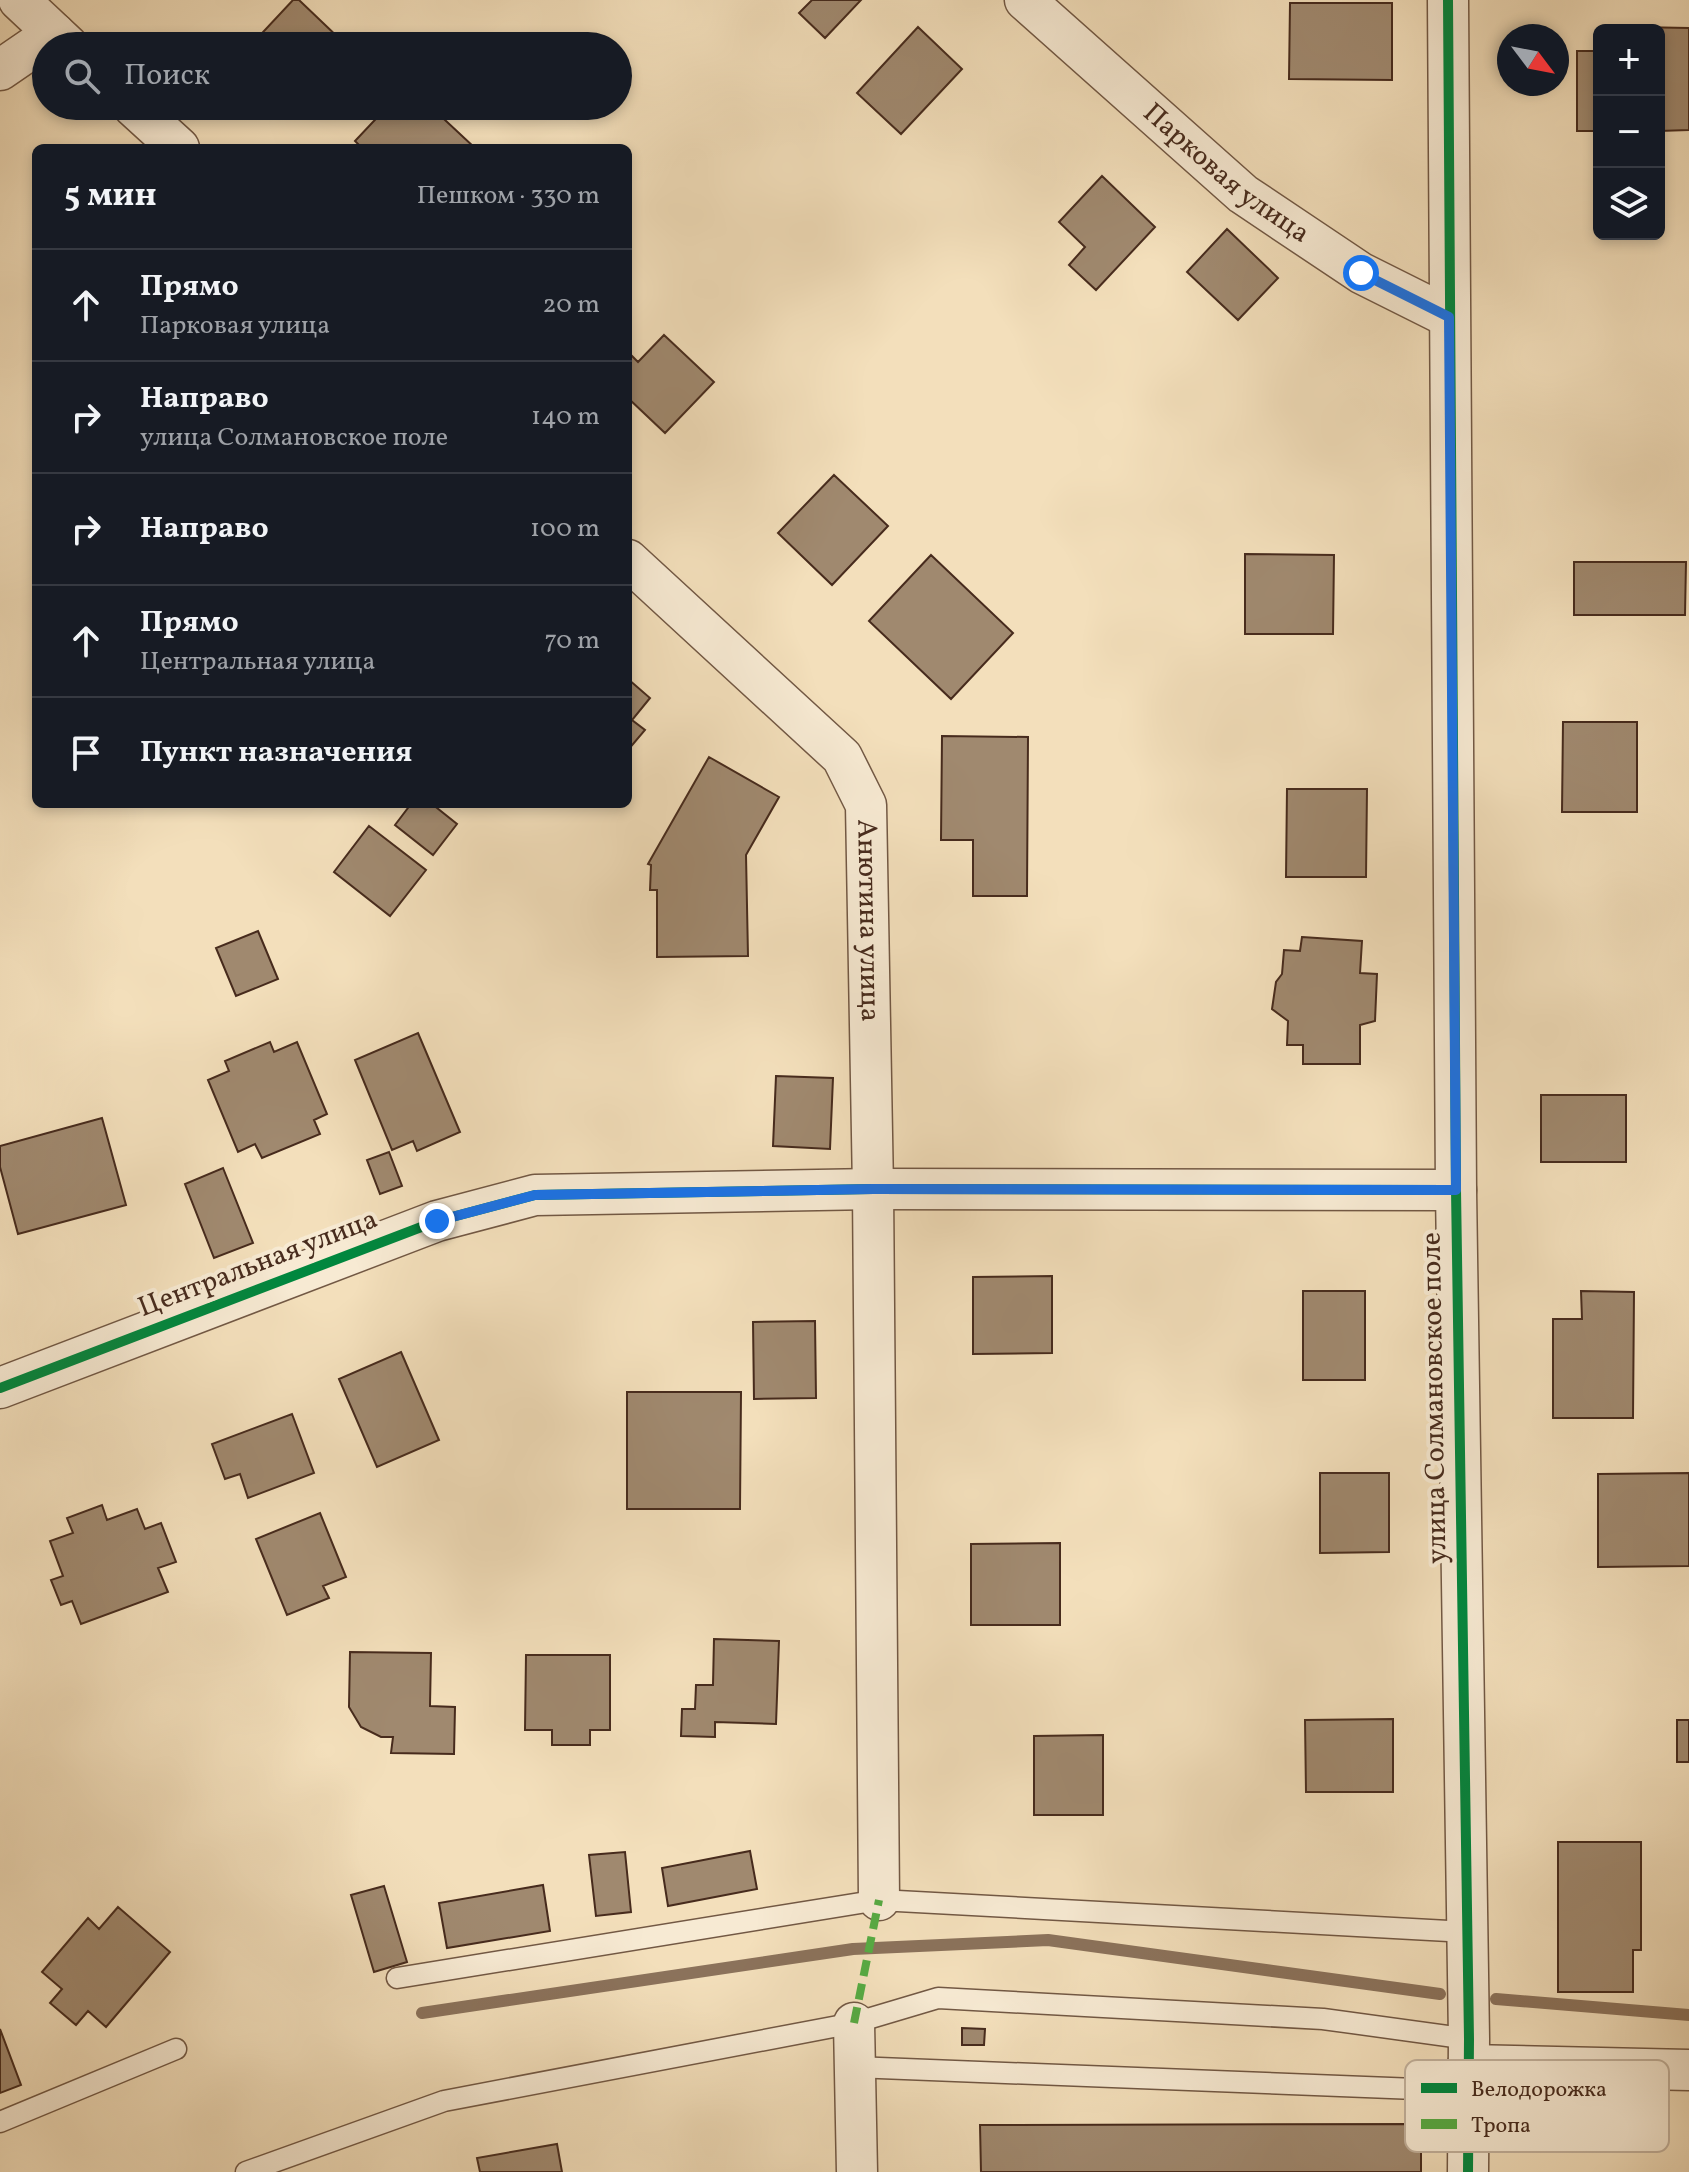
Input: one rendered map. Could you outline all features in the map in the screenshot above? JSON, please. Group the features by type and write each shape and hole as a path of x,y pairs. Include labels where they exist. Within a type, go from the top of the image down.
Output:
{"street":[{"path":"19,0 53,32"},
{"name":"Парковая улица","path":"1025,0 1243,194 1361,273 1449,317"},
{"name":"улица Солмановское поле","path":"1448,0 1456,1190 1468,2060"},
{"path":"0,70 32,54"},
{"path":"148,120 175,144"},
{"name":"Анютина улица","path":"632,564 842,757 866,805 873,1189 879,1900"},
{"name":"Центральная улица","path":"0,1388 437,1221 535,1195 873,1189 1456,1190"},
{"path":"854,2023 857,2172"},
{"path":"1669,2070 1689,2070"}],"lane":[{"path":"397,1978 879,1900 1467,1932"},
{"path":"246,2172 444,2101 854,2023 938,1998 1323,2019 1452,2060"},
{"path":"0,2122 176,2049"},
{"path":"854,2067 1405,2065"}],"building":[{"path":"293,0 299,0 333,32 263,32"},
{"path":"812,0 861,0 825,38 799,13"},
{"path":"1290,3 1392,3 1392,80 1289,79"},
{"path":"918,27 962,69 901,134 857,93"},
{"path":"1665,28 1689,28 1689,130 1665,131"},
{"path":"1577,51 1593,51 1593,131 1577,131"},
{"path":"375,120 445,120 471,144 358,144 355,141"},
{"path":"1102,176 1155,227 1096,290 1069,265 1085,247 1059,222"},
{"path":"1227,229 1278,278 1238,320 1187,272"},
{"path":"664,335 714,382 665,433 632,402 632,356 638,362"},
{"path":"834,475 888,526 832,585 778,533"},
{"path":"1245,554 1334,555 1333,634 1245,634"},
{"path":"931,555 1013,633 951,699 869,621"},
{"path":"1574,562 1686,562 1685,615 1574,615"},
{"path":"632,682 650,698 632,720"},
{"path":"632,720 645,730 632,745"},
{"path":"1563,722 1637,722 1637,812 1562,812"},
{"path":"942,736 1028,737 1027,896 973,896 973,840 941,840"},
{"path":"709,757 779,797 746,855 748,956 657,957 657,890 650,890 651,865 648,864"},
{"path":"1287,789 1367,789 1366,877 1286,877"},
{"path":"408,808 437,808 457,824 433,855 395,825"},
{"path":"369,826 426,870 390,916 334,872"},
{"path":"258,931 278,979 236,996 216,948"},
{"path":"1302,937 1362,941 1360,973 1377,974 1375,1021 1360,1025 1360,1064 1303,1064 1303,1045 1287,1045 1288,1021 1272,1009 1276,982 1282,974 1284,950 1300,951"},
{"path":"418,1033 460,1132 417,1151 413,1141 392,1150 355,1060"},
{"path":"270,1042 274,1052 297,1042 327,1114 314,1120 320,1134 262,1158 255,1144 238,1152 208,1080 229,1071 225,1061"},
{"path":"776,1076 833,1078 830,1149 773,1146"},
{"path":"1541,1095 1626,1095 1626,1162 1541,1162"},
{"path":"102,1118 126,1205 18,1234 0,1167 0,1146"},
{"path":"389,1152 402,1186 380,1194 367,1160"},
{"path":"223,1168 253,1243 214,1258 185,1184"},
{"path":"1052,1276 1052,1353 973,1354 973,1277"},
{"path":"1303,1291 1365,1291 1365,1380 1303,1380"},
{"path":"1581,1291 1634,1292 1633,1418 1553,1418 1553,1319 1582,1319"},
{"path":"815,1321 816,1398 754,1399 753,1322"},
{"path":"401,1352 439,1440 377,1467 339,1379"},
{"path":"627,1392 741,1392 740,1509 627,1509"},
{"path":"292,1414 314,1473 248,1498 240,1474 225,1479 212,1444"},
{"path":"1320,1473 1389,1473 1389,1552 1320,1553"},
{"path":"1689,1473 1689,1566 1598,1567 1598,1474"},
{"path":"102,1505 107,1520 137,1509 145,1529 161,1523 176,1562 158,1568 168,1592 81,1624 72,1601 61,1605 51,1580 63,1576 50,1541 73,1533 67,1518"},
{"path":"320,1513 346,1577 323,1586 329,1598 287,1615 256,1539"},
{"path":"1060,1543 1060,1625 971,1625 971,1544"},
{"path":"714,1639 779,1641 776,1724 715,1722 715,1737 681,1736 682,1709 695,1709 696,1685 713,1685"},
{"path":"350,1652 431,1653 430,1706 455,1707 454,1754 391,1753 393,1737 381,1737 361,1727 349,1707"},
{"path":"526,1655 610,1655 610,1730 590,1730 590,1745 552,1745 552,1730 525,1730"},
{"path":"1393,1719 1393,1792 1306,1792 1305,1720"},
{"path":"1677,1720 1689,1720 1689,1762 1677,1762"},
{"path":"1103,1735 1103,1815 1034,1815 1034,1736"},
{"path":"1558,1842 1641,1842 1641,1950 1633,1950 1633,1992 1558,1992"},
{"path":"750,1851 757,1889 668,1906 662,1868"},
{"path":"625,1852 631,1912 596,1916 589,1855"},
{"path":"543,1885 550,1931 447,1948 439,1903"},
{"path":"384,1886 407,1962 374,1972 351,1895"},
{"path":"118,1907 170,1952 106,2027 88,2011 76,2025 50,2003 62,1989 42,1972 88,1918 99,1929"},
{"path":"962,2028 985,2029 984,2045 962,2045"},
{"path":"0,2029 21,2085 0,2093"},
{"path":"1405,2124 1405,2152 1421,2152 1421,2172 981,2172 980,2125"},
{"path":"557,2144 562,2172 480,2172 477,2158"}],"waterway":[{"path":"422,2013 853,1949 1048,1940 1440,1994"},
{"path":"1496,1999 1689,2015"}],"marked path":[{"path":"854,2023 879,1900"}],"cycle path":[{"path":"1448,0 1456,1190 1469,2060"},
{"path":"0,1388 437,1221 535,1195 873,1189 1456,1190"},
{"path":"1468,2152 1468,2172"}],"route":[{"path":"437,1221 535,1195 873,1189 1456,1190 1449,317 1361,273"}]}
